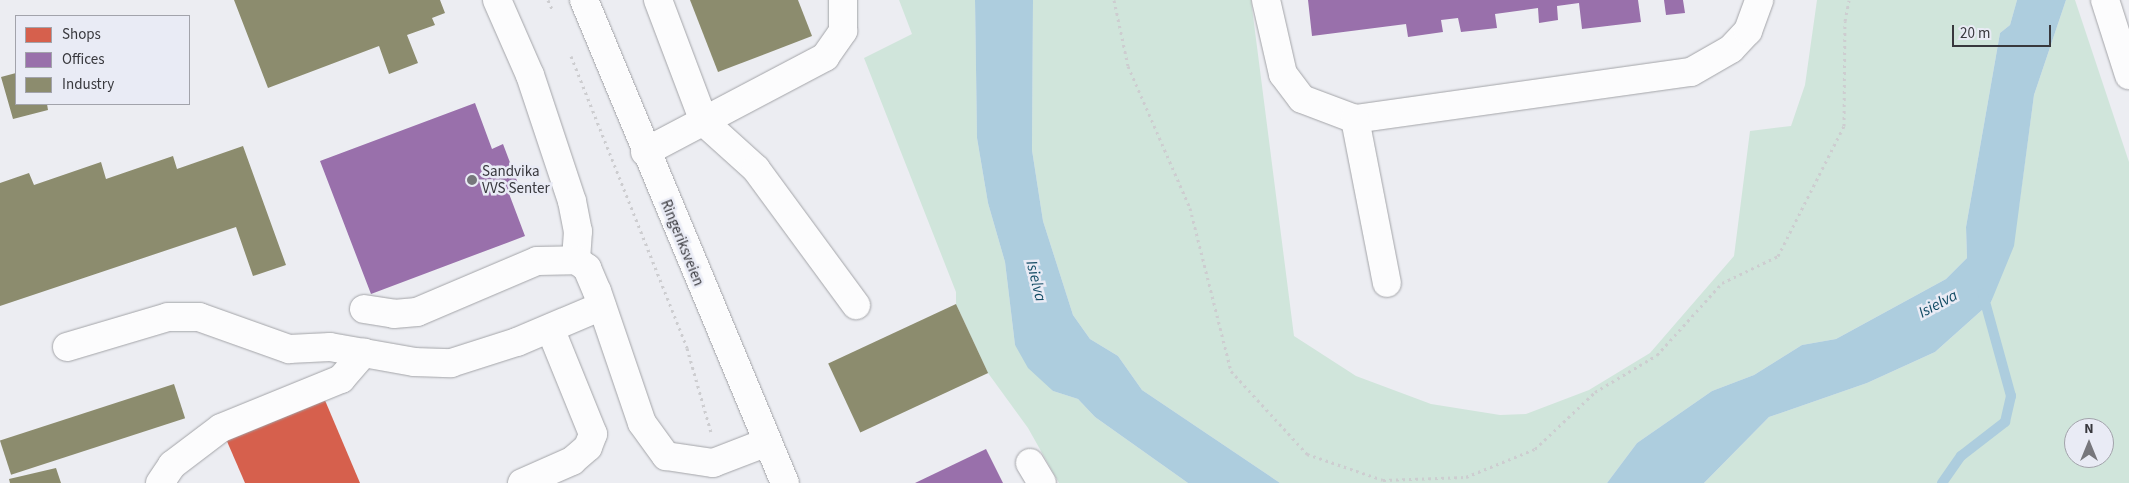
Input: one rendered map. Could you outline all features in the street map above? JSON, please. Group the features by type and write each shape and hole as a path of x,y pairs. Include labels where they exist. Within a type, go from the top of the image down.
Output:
{"main road":[{"path":"497,0 530,75 572,201 576,260"},
{"name":"Ringeriksveien","path":"584,0 765,443 785,483"},
{"path":"658,0 704,122 756,169 856,305"},
{"path":"645,152 825,57 843,31 843,0"},
{"path":"1266,0 1283,74 1302,99 1355,119 1691,72 1731,49 1748,31 1760,0"},
{"path":"2105,0 2129,75"},
{"path":"1355,119 1386,283"},
{"path":"364,309 394,314 417,312 537,261 576,260 587,268 642,423 666,456 686,472 765,443"},
{"path":"67,347 168,317 200,317 289,349 330,347 451,363 550,328 602,306"},
{"path":"522,483 572,461 588,447 593,434 550,328"},
{"path":"160,483 172,464 221,428 341,379 364,353"}],"path":[{"path":"548,0 555,16"},
{"path":"1114,0 1128,66 1190,208 1231,371 1307,454 1383,480 1466,477 1535,449 1595,392 1657,355 1722,283 1778,256 1844,126 1845,22 1849,0"},
{"path":"569,51 687,348 720,461"}],"green space":[{"path":"899,0 975,0 977,138 988,203 1005,262 1015,345 1053,391 1078,399 1095,417 1188,483 1059,483 1028,428 988,373 956,304 956,292 864,58 912,34"},
{"path":"1033,0 1251,0 1294,336 1356,376 1431,404 1500,415 1526,414 1589,390 1650,353 1734,256 1750,131 1791,126 1805,85 1817,0 2017,0 2010,25 2000,33 1966,227 1967,258 1946,279 1836,339 1802,345 1754,375 1712,391 1637,443 1607,483 1280,483 1142,390 1118,356 1090,339 1073,315 1043,221 1032,150"},
{"path":"2066,0 2075,0 2129,162 2129,483 1704,483 1769,417 1867,383 1935,352 1991,302 2019,206 2034,95"}],"water":[{"name":"Isielva","path":"975,0 1033,0 1032,150 1043,221 1073,315 1090,339 1118,356 1142,390 1280,483 1188,483 1095,417 1078,399 1053,391 1028,368 1015,345 1005,262 988,203 977,138"},
{"name":"Isielva","path":"2017,0 2066,0 2034,95 2014,246 1991,302 1935,352 1867,383 1769,417 1704,483 1607,483 1637,443 1712,391 1754,375 1802,345 1836,339 1946,279 1967,258 1966,227 2000,33 2010,25"}],"building: Shops":[{"path":"324,398 360,483 245,483 226,439"}],"building: Offices":[{"path":"1308,0 1638,0 1641,22 1582,29 1579,3 1557,6 1558,20 1539,23 1538,8 1495,14 1497,28 1461,32 1458,18 1441,20 1443,32 1408,37 1406,24 1312,36"},
{"path":"1664,0 1683,0 1685,13 1666,15"},
{"path":"475,103 492,149 503,144 519,186 508,191 525,236 371,294 320,161"},
{"path":"986,449 1003,483 915,483"}],"building: Industry":[{"path":"234,0 440,0 445,13 432,18 435,25 407,35 418,63 389,74 379,46 268,88"},
{"path":"690,0 798,0 812,36 718,72"},
{"path":"15,73 15,105 47,105 48,110 13,119 1,77"},
{"path":"243,146 286,265 253,276 236,227 0,306 0,183 29,173 34,185 101,162 106,179 173,156 177,169"},
{"path":"956,304 988,373 860,432 828,364"},
{"path":"174,384 185,418 11,475 0,441"},
{"path":"56,468 61,483 10,483 9,479"}],"waterway":[{"path":"1942,483 1961,456 2005,422 2011,396 1983,294"}],"place":[{"name":"Sandvika VVS Senter","path":"472,180"}]}
